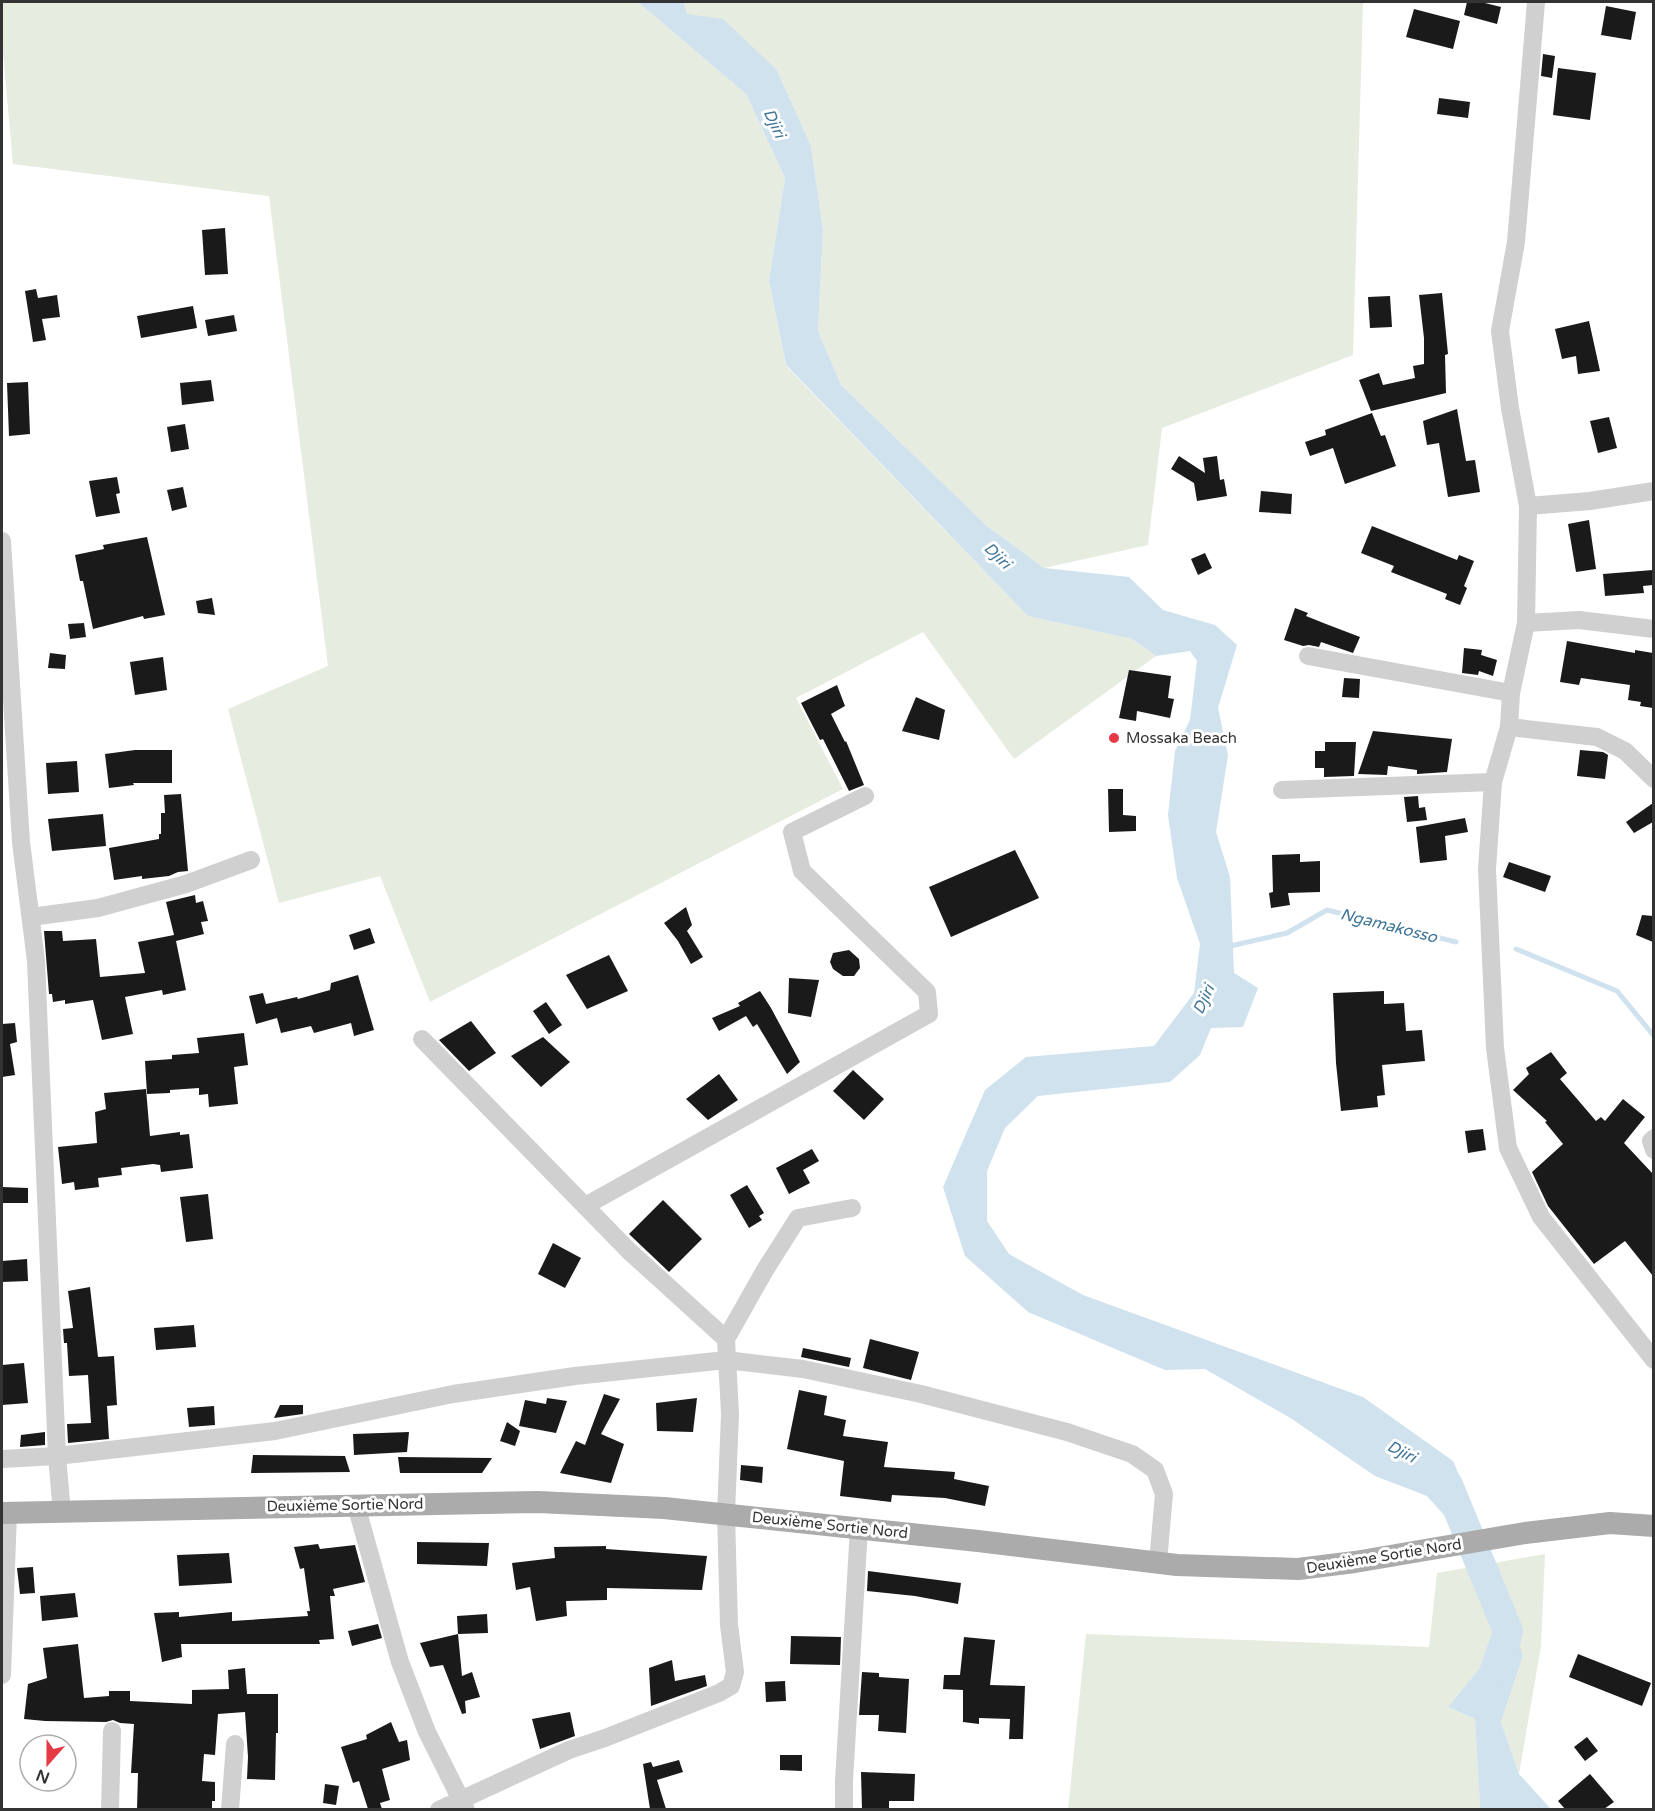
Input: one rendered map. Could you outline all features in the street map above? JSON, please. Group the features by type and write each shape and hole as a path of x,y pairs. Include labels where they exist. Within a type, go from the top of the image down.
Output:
{"main road":[{"name":"Deuxième Sortie Nord","path":"5,1513 538,1502 664,1508 1158,1562 1257,1569 1326,1567 1525,1533 1610,1523 1653,1526"}],"street":[{"path":"1536,2 1516,242 1500,331 1510,408 1528,506 1526,623 1511,693 1509,727 1493,782 1487,870 1495,1048 1508,1148 1541,1217 1653,1360"},
{"path":"1528,506 1590,501 1653,490"},
{"path":"2,541 21,842 37,973 57,1456 62,1513"},
{"path":"1526,623 1579,620 1653,629"},
{"path":"1308,656 1511,693"},
{"path":"1509,727 1597,737 1624,751 1653,779"},
{"path":"1282,790 1493,782"},
{"path":"585,1206 928,1014 927,992 802,871 792,832 865,796"},
{"path":"31,916 98,908 186,884 251,860"},
{"path":"422,1039 629,1251 726,1339"},
{"path":"1653,1138 1651,1141 1653,1150"},
{"path":"439,1809 463,1804 569,1750 719,1693 730,1686 735,1672 729,1624 726,1514 730,1414 726,1339 798,1218 852,1208"},
{"path":"2,1459 57,1456 274,1431 453,1394 575,1376 726,1360 803,1369 921,1394 1067,1432 1132,1454 1155,1470 1164,1494 1158,1562"},
{"path":"356,1505 400,1662 427,1732 463,1804"},
{"path":"2,1676 5,1513"},
{"path":"844,1809 844,1770 859,1528"},
{"path":"110,1809 112,1731"},
{"path":"230,1809 235,1744"}],"shaded area":[{"path":"2,2 638,2 746,94 785,178 769,281 786,366 1028,616 1132,639 1156,656 1014,759 923,632 796,698 843,789 430,1002 380,876 279,903 228,709 328,666 269,196 13,164 2,41"},
{"path":"684,2 1363,2 1353,355 1162,428 1148,545 1044,568 987,526 841,385 818,331 823,229 811,146 777,70 687,14"},
{"path":"1545,1554 1541,1646 1519,1774 1501,1722 1523,1656 1492,1633 1479,1669 1448,1707 1475,1719 1480,1806 1483,1809 1068,1810 1086,1634 1429,1647 1437,1573"}],"water":[{"path":"638,2 684,2 687,14 723,19 777,70 811,146 823,229 818,331 841,385 987,526 1044,568 1129,577 1163,610 1215,625 1237,645 1218,708 1228,755 1216,832 1230,877 1234,973 1258,988 1243,1027 1211,1028 1200,1055 1170,1082 1038,1096 1005,1128 987,1171 987,1221 1009,1254 1083,1295 1363,1397 1453,1461 1478,1519 1452,1524 1427,1496 1375,1476 1292,1419 1205,1369 1165,1370 1028,1312 965,1256 943,1187 985,1090 1026,1057 1154,1046 1194,993 1200,944 1177,878 1168,815 1175,751 1190,720 1197,661 1190,651 1156,656 1132,639 1028,616 786,365 769,281 785,178 746,94"},
{"path":"1513,1627 1523,1656 1501,1722 1519,1774 1551,1809 1483,1810 1480,1807 1475,1719 1448,1707 1479,1669 1492,1633"}],"building":[{"path":"1467,2 1481,2 1501,7 1497,24 1464,15"},
{"path":"1606,6 1636,12 1631,40 1601,35"},
{"path":"1414,9 1460,21 1453,49 1406,37"},
{"path":"1543,54 1555,56 1552,78 1541,76"},
{"path":"1558,68 1596,73 1590,120 1553,115"},
{"path":"1439,98 1470,102 1468,118 1437,114"},
{"path":"225,228 228,274 205,275 202,230"},
{"path":"36,289 38,298 57,295 60,317 42,319 46,340 33,342 25,291"},
{"path":"1442,293 1448,354 1445,355 1446,393 1371,411 1359,380 1379,373 1383,385 1415,378 1413,366 1424,364 1424,338 1419,295"},
{"path":"1390,296 1392,327 1370,328 1368,297"},
{"path":"193,306 197,328 141,338 137,316"},
{"path":"234,315 237,331 208,336 205,320"},
{"path":"1589,321 1600,371 1578,374 1576,356 1562,359 1555,329"},
{"path":"211,380 214,401 182,405 180,383"},
{"path":"28,382 30,434 9,436 7,383"},
{"path":"1457,409 1466,461 1475,460 1480,492 1448,497 1439,443 1427,445 1423,421"},
{"path":"1372,413 1381,436 1385,435 1396,466 1345,484 1333,448 1310,456 1305,442 1326,435 1325,430"},
{"path":"1609,417 1617,448 1598,453 1590,421"},
{"path":"185,424 189,449 171,452 167,427"},
{"path":"1179,456 1205,473 1203,458 1217,456 1220,480 1224,479 1227,496 1197,501 1194,483 1171,469"},
{"path":"117,477 120,493 116,494 120,513 96,517 89,481"},
{"path":"183,487 187,507 172,511 167,490"},
{"path":"1261,491 1292,494 1291,514 1259,512"},
{"path":"1589,520 1596,569 1576,572 1568,524"},
{"path":"1372,526 1457,560 1459,555 1474,561 1464,586 1467,588 1460,605 1445,599 1447,594 1391,572 1394,566 1361,553"},
{"path":"147,537 165,615 144,619 143,616 93,629 75,555 104,549 103,545"},
{"path":"1205,553 1212,568 1198,575 1191,559"},
{"path":"1653,570 1653,585 1643,586 1644,593 1605,596 1603,574"},
{"path":"212,598 215,615 198,613 196,601"},
{"path":"1295,608 1308,613 1306,616 1360,637 1353,653 1321,642 1319,647 1303,646 1284,640"},
{"path":"84,623 86,637 70,639 68,624"},
{"path":"1567,641 1635,653 1635,650 1653,653 1653,708 1640,706 1641,702 1628,700 1630,685 1581,678 1579,685 1560,682"},
{"path":"1464,648 1482,650 1481,655 1497,660 1493,676 1479,671 1478,675 1462,673"},
{"path":"50,653 66,655 65,669 48,668"},
{"path":"163,657 167,690 135,695 130,662"},
{"path":"1129,670 1171,676 1168,698 1174,699 1170,718 1137,711 1136,721 1119,718"},
{"path":"1344,678 1360,679 1359,698 1342,697"},
{"path":"837,685 845,706 831,714 846,741 864,785 849,791 823,739 820,740 801,703"},
{"path":"916,697 945,710 939,740 902,731"},
{"path":"1373,731 1452,739 1447,772 1417,774 1417,770 1388,766 1387,775 1358,774"},
{"path":"1325,742 1356,742 1354,776 1324,777 1324,768 1315,768 1315,751 1325,751"},
{"path":"135,750 172,750 172,783 133,783 134,785 109,788 105,754"},
{"path":"1580,750 1603,752 1608,755 1605,779 1577,776"},
{"path":"77,761 79,792 48,794 46,763"},
{"path":"1108,789 1123,789 1123,815 1136,816 1136,831 1109,832"},
{"path":"181,794 188,871 169,876 142,879 142,876 114,880 109,848 159,839 161,813 165,813 164,795"},
{"path":"1418,796 1419,808 1425,807 1427,820 1407,822 1404,797"},
{"path":"1653,803 1653,822 1634,833 1626,822"},
{"path":"103,814 106,846 52,851 48,819"},
{"path":"1465,818 1468,832 1445,836 1447,860 1420,863 1416,827"},
{"path":"1015,850 1039,898 951,937 929,887"},
{"path":"1300,854 1300,862 1320,861 1320,892 1288,893 1290,905 1271,908 1269,893 1273,892 1272,855"},
{"path":"1509,862 1551,876 1545,892 1503,877"},
{"path":"195,895 196,903 203,901 208,921 201,922 204,934 176,941 186,990 163,995 162,990 125,997 133,1034 102,1040 93,1000 65,1004 65,1000 53,1002 52,994 49,994 44,931 62,931 63,941 96,939 100,977 145,973 138,942 174,935 166,902"},
{"path":"686,907 692,925 687,931 703,957 691,964 664,923"},
{"path":"1642,915 1653,916 1653,942 1636,935"},
{"path":"370,928 375,943 354,950 349,935"},
{"path":"849,950 859,959 860,968 854,976 843,976 833,969 830,962 833,953"},
{"path":"609,955 628,991 587,1009 566,975"},
{"path":"358,975 374,1030 354,1036 351,1023 314,1033 311,1026 281,1033 277,1018 256,1024 249,996 263,993 266,1004 297,997 298,999 330,990 331,983"},
{"path":"789,978 819,980 811,1017 788,1013"},
{"path":"760,991 800,1062 787,1074 757,1024 753,1027 746,1016 719,1031 712,1018 740,1006 738,1003"},
{"path":"1384,991 1384,1004 1404,1003 1406,1031 1422,1030 1425,1061 1382,1065 1385,1095 1377,1096 1378,1107 1341,1111 1333,993"},
{"path":"546,1002 562,1025 549,1034 533,1011"},
{"path":"471,1021 496,1053 469,1071 439,1040"},
{"path":"15,1023 17,1042 10,1044 15,1075 2,1077 2,1024"},
{"path":"244,1033 248,1065 234,1067 238,1104 209,1107 208,1094 199,1095 199,1088 147,1094 145,1061 172,1059 172,1055 199,1053 197,1038"},
{"path":"543,1037 570,1062 541,1087 511,1056"},
{"path":"1551,1052 1567,1073 1560,1079 1596,1121 1601,1117 1605,1121 1623,1099 1645,1117 1624,1143 1653,1174 1653,1276 1625,1241 1594,1264 1548,1206 1532,1172 1563,1144 1545,1122 1547,1121 1513,1090 1529,1074 1526,1068"},
{"path":"853,1070 884,1099 864,1120 833,1091"},
{"path":"719,1074 738,1100 708,1120 686,1099"},
{"path":"146,1089 150,1136 180,1132 180,1135 189,1134 193,1168 161,1172 160,1165 153,1164 121,1168 122,1175 98,1178 99,1187 75,1190 74,1182 62,1184 58,1147 97,1143 95,1112 106,1109 104,1093"},
{"path":"1483,1129 1486,1150 1468,1153 1465,1131"},
{"path":"812,1149 819,1161 803,1170 810,1183 789,1194 776,1168"},
{"path":"747,1185 764,1213 759,1216 762,1220 749,1228 730,1195"},
{"path":"2,1187 28,1188 28,1203 2,1203"},
{"path":"208,1194 213,1239 186,1242 180,1197"},
{"path":"663,1200 702,1239 669,1272 629,1234"},
{"path":"553,1243 581,1258 565,1288 538,1274"},
{"path":"27,1259 28,1281 2,1282 2,1261"},
{"path":"90,1287 98,1357 114,1356 117,1405 107,1406 109,1439 68,1443 67,1424 91,1423 88,1375 69,1376 67,1343 64,1343 63,1329 73,1328 68,1291"},
{"path":"194,1325 196,1347 156,1350 154,1328"},
{"path":"870,1339 919,1352 911,1380 863,1368"},
{"path":"803,1348 851,1358 849,1367 801,1357"},
{"path":"24,1363 28,1403 2,1405 2,1365"},
{"path":"799,1390 827,1396 824,1415 846,1420 843,1436 888,1442 884,1467 955,1472 954,1479 989,1486 985,1506 945,1498 892,1495 891,1502 840,1496 844,1461 787,1449"},
{"path":"604,1394 620,1399 601,1434 624,1444 611,1483 560,1473 576,1441 585,1445"},
{"path":"547,1398 567,1401 556,1433 519,1426 525,1400 546,1404"},
{"path":"697,1398 693,1432 657,1431 656,1403"},
{"path":"280,1405 303,1405 303,1414 274,1418"},
{"path":"214,1406 215,1425 189,1427 187,1408"},
{"path":"507,1422 520,1431 515,1446 500,1441"},
{"path":"45,1432 45,1445 20,1447 21,1435"},
{"path":"409,1432 407,1452 354,1455 353,1434"},
{"path":"253,1455 345,1456 350,1472 251,1473"},
{"path":"398,1457 492,1458 482,1473 400,1473"},
{"path":"741,1465 763,1467 762,1483 740,1480"},
{"path":"417,1542 489,1543 487,1566 417,1564"},
{"path":"318,1544 320,1549 355,1545 365,1582 333,1589 335,1596 330,1596 334,1639 319,1640 320,1644 181,1644 182,1657 162,1662 154,1613 179,1612 179,1617 232,1612 232,1621 308,1616 307,1611 310,1611 304,1568 300,1569 294,1547"},
{"path":"606,1546 606,1549 707,1556 702,1590 607,1588 607,1600 566,1601 567,1616 536,1621 530,1587 516,1590 512,1563 555,1558 554,1547"},
{"path":"229,1553 232,1583 179,1586 177,1555"},
{"path":"33,1567 35,1593 20,1594 17,1568"},
{"path":"868,1571 961,1583 958,1604 915,1596 867,1591"},
{"path":"75,1593 78,1617 42,1621 40,1596"},
{"path":"487,1614 488,1633 458,1634 457,1616"},
{"path":"378,1624 382,1638 352,1646 348,1631"},
{"path":"458,1634 462,1676 472,1672 480,1697 465,1701 466,1713 462,1714 443,1665 430,1667 420,1643"},
{"path":"791,1636 841,1637 840,1665 790,1664"},
{"path":"964,1637 995,1640 990,1685 1025,1686 1023,1739 1009,1739 1010,1719 979,1718 979,1724 963,1722 963,1690 943,1689 944,1675 960,1675"},
{"path":"78,1644 84,1698 109,1696 109,1691 130,1691 130,1701 192,1704 192,1690 229,1689 228,1670 245,1668 247,1694 278,1694 275,1780 247,1779 245,1712 218,1714 215,1755 204,1754 202,1781 215,1782 215,1801 212,1801 212,1809 137,1809 138,1773 131,1773 134,1724 113,1720 106,1722 24,1719 28,1684 47,1678 43,1648"},
{"path":"1578,1654 1651,1683 1642,1706 1569,1677"},
{"path":"672,1660 675,1681 705,1675 707,1686 651,1706 649,1668"},
{"path":"862,1672 879,1673 879,1677 909,1679 906,1733 878,1731 879,1715 859,1715"},
{"path":"785,1681 786,1701 766,1702 765,1682"},
{"path":"570,1712 575,1736 540,1749 532,1719"},
{"path":"391,1722 399,1742 407,1740 410,1760 382,1769 390,1800 380,1803 382,1809 368,1809 359,1781 353,1783 341,1747 367,1739 366,1735"},
{"path":"1587,1737 1598,1751 1585,1761 1574,1747"},
{"path":"780,1755 802,1755 802,1771 780,1770"},
{"path":"679,1760 683,1772 657,1780 666,1809 650,1809 643,1764 651,1762 653,1767"},
{"path":"861,1772 915,1774 914,1801 889,1801 889,1809 862,1809"},
{"path":"1590,1774 1614,1802 1604,1809 1565,1809 1558,1801"},
{"path":"325,1784 339,1786 336,1805 323,1803"}],"waterway":[{"name":"Ngamakosso","path":"1226,947 1287,933 1327,910 1456,942"},
{"name":"Ngamakosso","path":"1516,949 1617,991 1654,1036"},
{"name":"Djiri","path":"1448,1485 1508,1631 1499,1667"}],"place":[{"name":"Mossaka Beach","path":"1114,738"}]}
